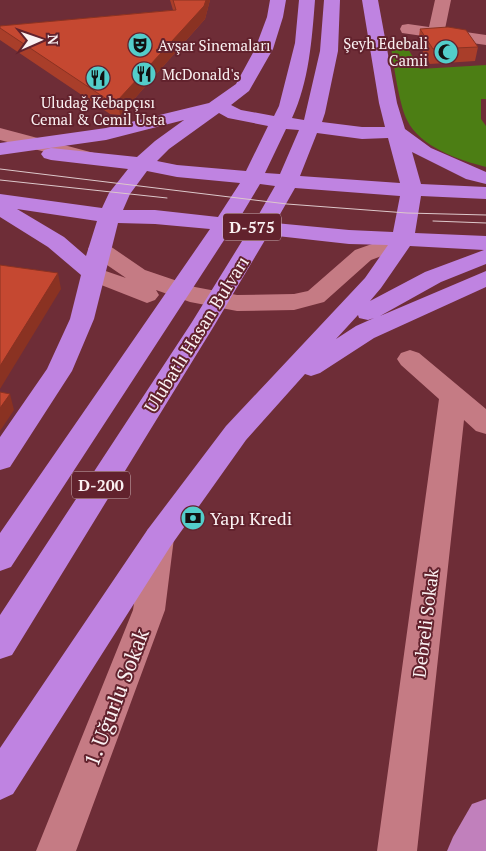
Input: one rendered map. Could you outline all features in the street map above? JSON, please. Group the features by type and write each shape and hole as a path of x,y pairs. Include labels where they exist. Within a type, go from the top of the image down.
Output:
{"highway":[{"path":"0,459 59,371 82,319 99,249 109,216 120,193 142,164 162,145 227,110 243,88 264,49 275,17 278,0"},
{"name":"Ulubatlı Hasan Bulvarı","path":"0,558 246,193 288,106 303,43 307,0"},
{"name":"Ulubatlı Hasan Bulvarı","path":"0,644 202,326 284,190 316,113 329,50 332,0"},
{"path":"0,781 159,538 236,433 373,282 403,240 412,190 381,68 370,0"},
{"path":"0,150 116,132 227,110 256,119 362,134 396,132 424,152 472,175 486,178"},
{"path":"0,150 87,157 142,164 177,171 371,188 486,194"},
{"path":"0,200 109,216"},
{"path":"0,208 56,242 94,274"},
{"name":"D-575","path":"109,216 155,217 349,237 403,240"},
{"path":"403,240 486,243"},
{"path":"331,330 433,277 486,256"},
{"path":"272,392 365,332 486,278"}],"main road":[{"path":"467,851 486,818"}],"street":[{"path":"436,33 443,0"},
{"path":"408,29 486,40"},
{"path":"0,134 87,157"},
{"path":"99,249 136,283 178,308 225,316 298,306 363,255 403,240"},
{"path":"94,274 136,283"},
{"path":"410,359 486,424"},
{"name":"Debreli Sokak","path":"397,851 453,396"},
{"name":"1. Uğurlu Sokak","path":"56,851 149,610 159,538"}],"green space":[{"path":"391,47 407,47 420,69 486,65 486,99 481,99 481,119 486,126 486,167 441,151 421,138 413,129 404,113"}],"building":[{"path":"173,0 206,0 204,6 118,100 108,100 0,28 0,26 176,10"},
{"path":"448,27 466,30 478,47 433,49 420,29"},
{"path":"0,265 58,273 0,366"},
{"path":"0,392 10,394 0,408"}],"tram line":[{"path":"0,169 287,204 407,213 486,215"},
{"path":"0,180 167,198"},
{"path":"433,221 486,223"}],"place":[{"name":"Avşar Sinemaları","path":"140,45"},
{"name":"Şeyh Edebali Camii","path":"446,52"},
{"name":"McDonald's","path":"144,74"},
{"name":"Uludağ Kebapçısı Cemal & Cemil Usta","path":"98,78"},
{"name":"Yapı Kredi","path":"193,518"}]}
